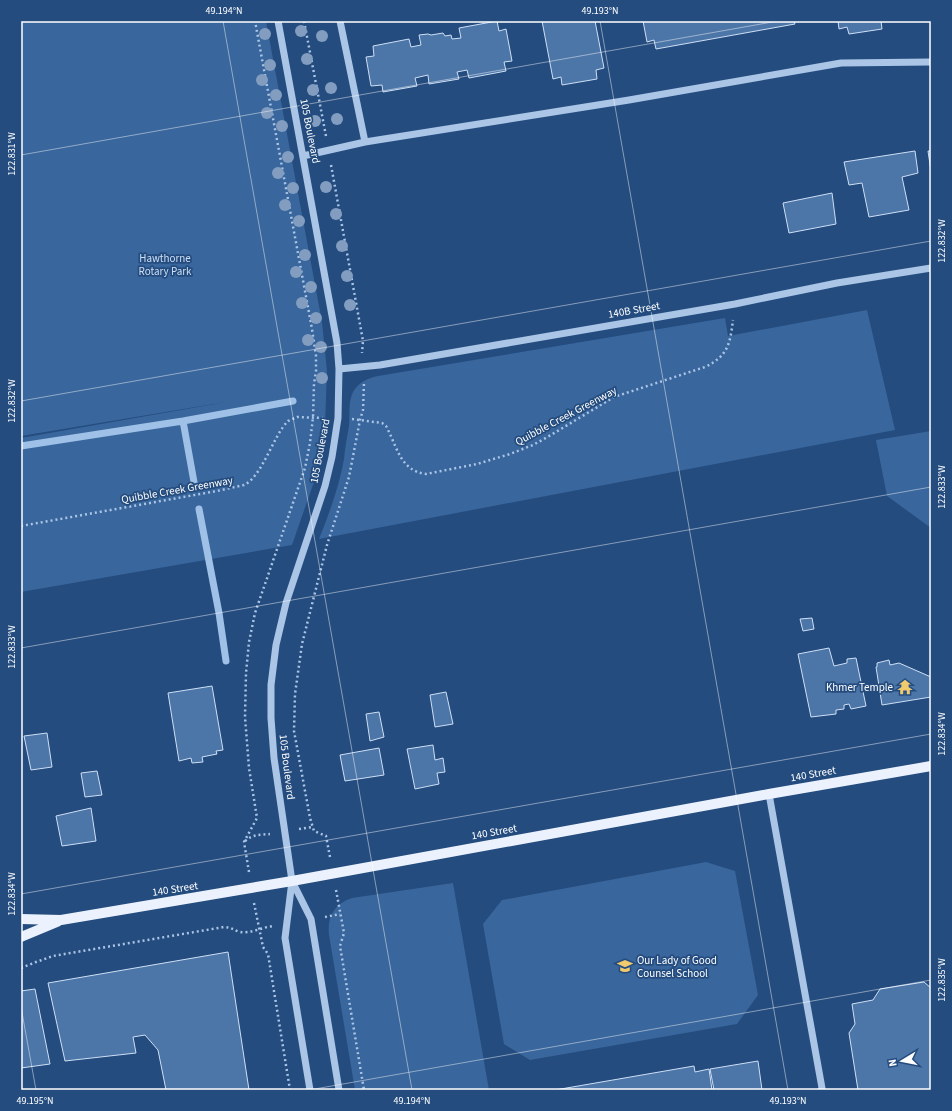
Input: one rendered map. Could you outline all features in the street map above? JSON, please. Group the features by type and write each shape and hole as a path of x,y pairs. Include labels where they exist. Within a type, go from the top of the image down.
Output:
{"main road":[{"name":"140 Street","path":"21,919 61,920 292,881 931,766"},
{"name":"140 Street","path":"21,937 61,920"}],"street":[{"name":"105 Boulevard","path":"278,21 334,321 339,369 338,418 332,457 325,486 286,603 276,645 271,685 271,718 274,758 292,881 285,938 310,1090"},
{"path":"340,21 365,142"},
{"path":"304,156 328,149 365,142 629,100 841,63 931,62"},
{"name":"140B Street","path":"339,369 388,364 735,304 837,283 931,268"},
{"path":"769,794 822,1088 821,1090"},
{"name":"105 Boulevard","path":"292,881 311,919 339,1090"}],"path":[{"path":"246,860 244,842 257,818 249,768 245,717 246,673 249,642 255,614 305,468 313,417 316,371 316,356 255,21"},
{"path":"304,21 363,341 362,349"},
{"name":"Quibble Creek Greenway","path":"350,419 382,422 386,426 408,468 419,473 426,474 477,464 533,445 614,397 714,363 722,357 727,349 734,316"},
{"path":"328,845 326,836 314,831 312,827 294,731 295,694 302,644 327,545 349,477 363,410 364,384"},
{"name":"Quibble Creek Greenway","path":"21,526 210,493 248,484 288,421 297,417 324,418"},
{"path":"306,828 312,827"},
{"path":"244,842 250,837 257,835 268,835"},
{"path":"338,905 344,933 340,946 364,1090"},
{"path":"331,916 340,914"},
{"path":"258,921 263,947 268,954 290,1090"},
{"path":"21,968 53,956 224,927 231,927 240,932 247,932 268,927"}],"green space":[{"name":"Hawthorne Rotary Park","path":"21,21 266,21 322,322 327,371 325,424 315,479 292,545 21,592 21,438 232,401 21,436"},
{"path":"867,310 895,430 319,539 342,469 349,426 351,396 358,386 367,379 725,318 728,336"},
{"path":"931,431 931,528 887,496 876,440"},
{"path":"706,862 735,871 758,995 737,1024 530,1060 504,1044 483,924 502,900"},
{"path":"453,883 489,1090 355,1090 329,935 329,922 333,912 341,904 352,898"}],"building":[{"path":"497,21 499,31 506,29 512,61 504,62 506,71 469,78 467,70 457,72 459,79 429,84 428,75 415,78 417,86 383,92 382,85 371,86 366,57 374,56 373,46 409,39 411,47 421,45 419,35 428,34 443,33 445,36 451,35 452,39 461,38 459,28"},
{"path":"542,21 595,21 604,68 596,70 597,79 562,85 561,77 553,79"},
{"path":"643,21 794,21 795,24 656,49 654,40 647,42"},
{"path":"838,21 881,21 882,29 849,34 847,27 839,29"},
{"path":"915,151 918,173 902,177 909,210 869,217 862,183 849,185 844,162"},
{"path":"928,151 931,151 931,171"},
{"path":"832,193 836,224 789,233 783,203"},
{"path":"812,618 814,629 803,631 800,619"},
{"path":"829,648 834,666 847,663 847,659 856,658 866,706 851,709 849,704 844,705 844,709 836,710 836,714 811,717 798,654"},
{"name":"Khmer Temple","path":"889,660 890,665 899,663 931,677 931,697 882,705 876,667 877,663"},
{"path":"212,686 223,750 216,751 217,754 202,757 203,762 192,763 191,758 179,761 168,693"},
{"path":"446,692 453,724 435,727 430,695"},
{"path":"379,712 384,737 370,741 366,714"},
{"path":"47,733 52,767 31,770 24,736"},
{"path":"433,745 435,760 443,758 445,772 437,773 439,784 415,789 407,749"},
{"path":"379,748 384,775 345,781 340,755"},
{"path":"97,771 102,795 85,797 81,773"},
{"path":"91,808 96,841 62,846 56,816"},
{"path":"228,952 249,1090 166,1090 158,1050 145,1035 133,1037 136,1053 65,1061 48,983"},
{"path":"924,982 931,988 931,1090 858,1090 849,1033 855,1024 852,1004 873,1000 880,989"},
{"path":"35,989 50,1064 21,1068 21,991"},
{"path":"758,1061 762,1090 714,1090 710,1069"},
{"path":"694,1066 695,1072 709,1069 712,1090 555,1090"}],"waterway":[{"path":"21,446 183,421 293,401"},
{"path":"183,421 194,482"},
{"path":"199,509 219,613 226,661"}],"place":[{"name":"Khmer Temple","path":"905,687"},
{"name":"Our Lady of Good Counsel School","path":"625,966"}]}
